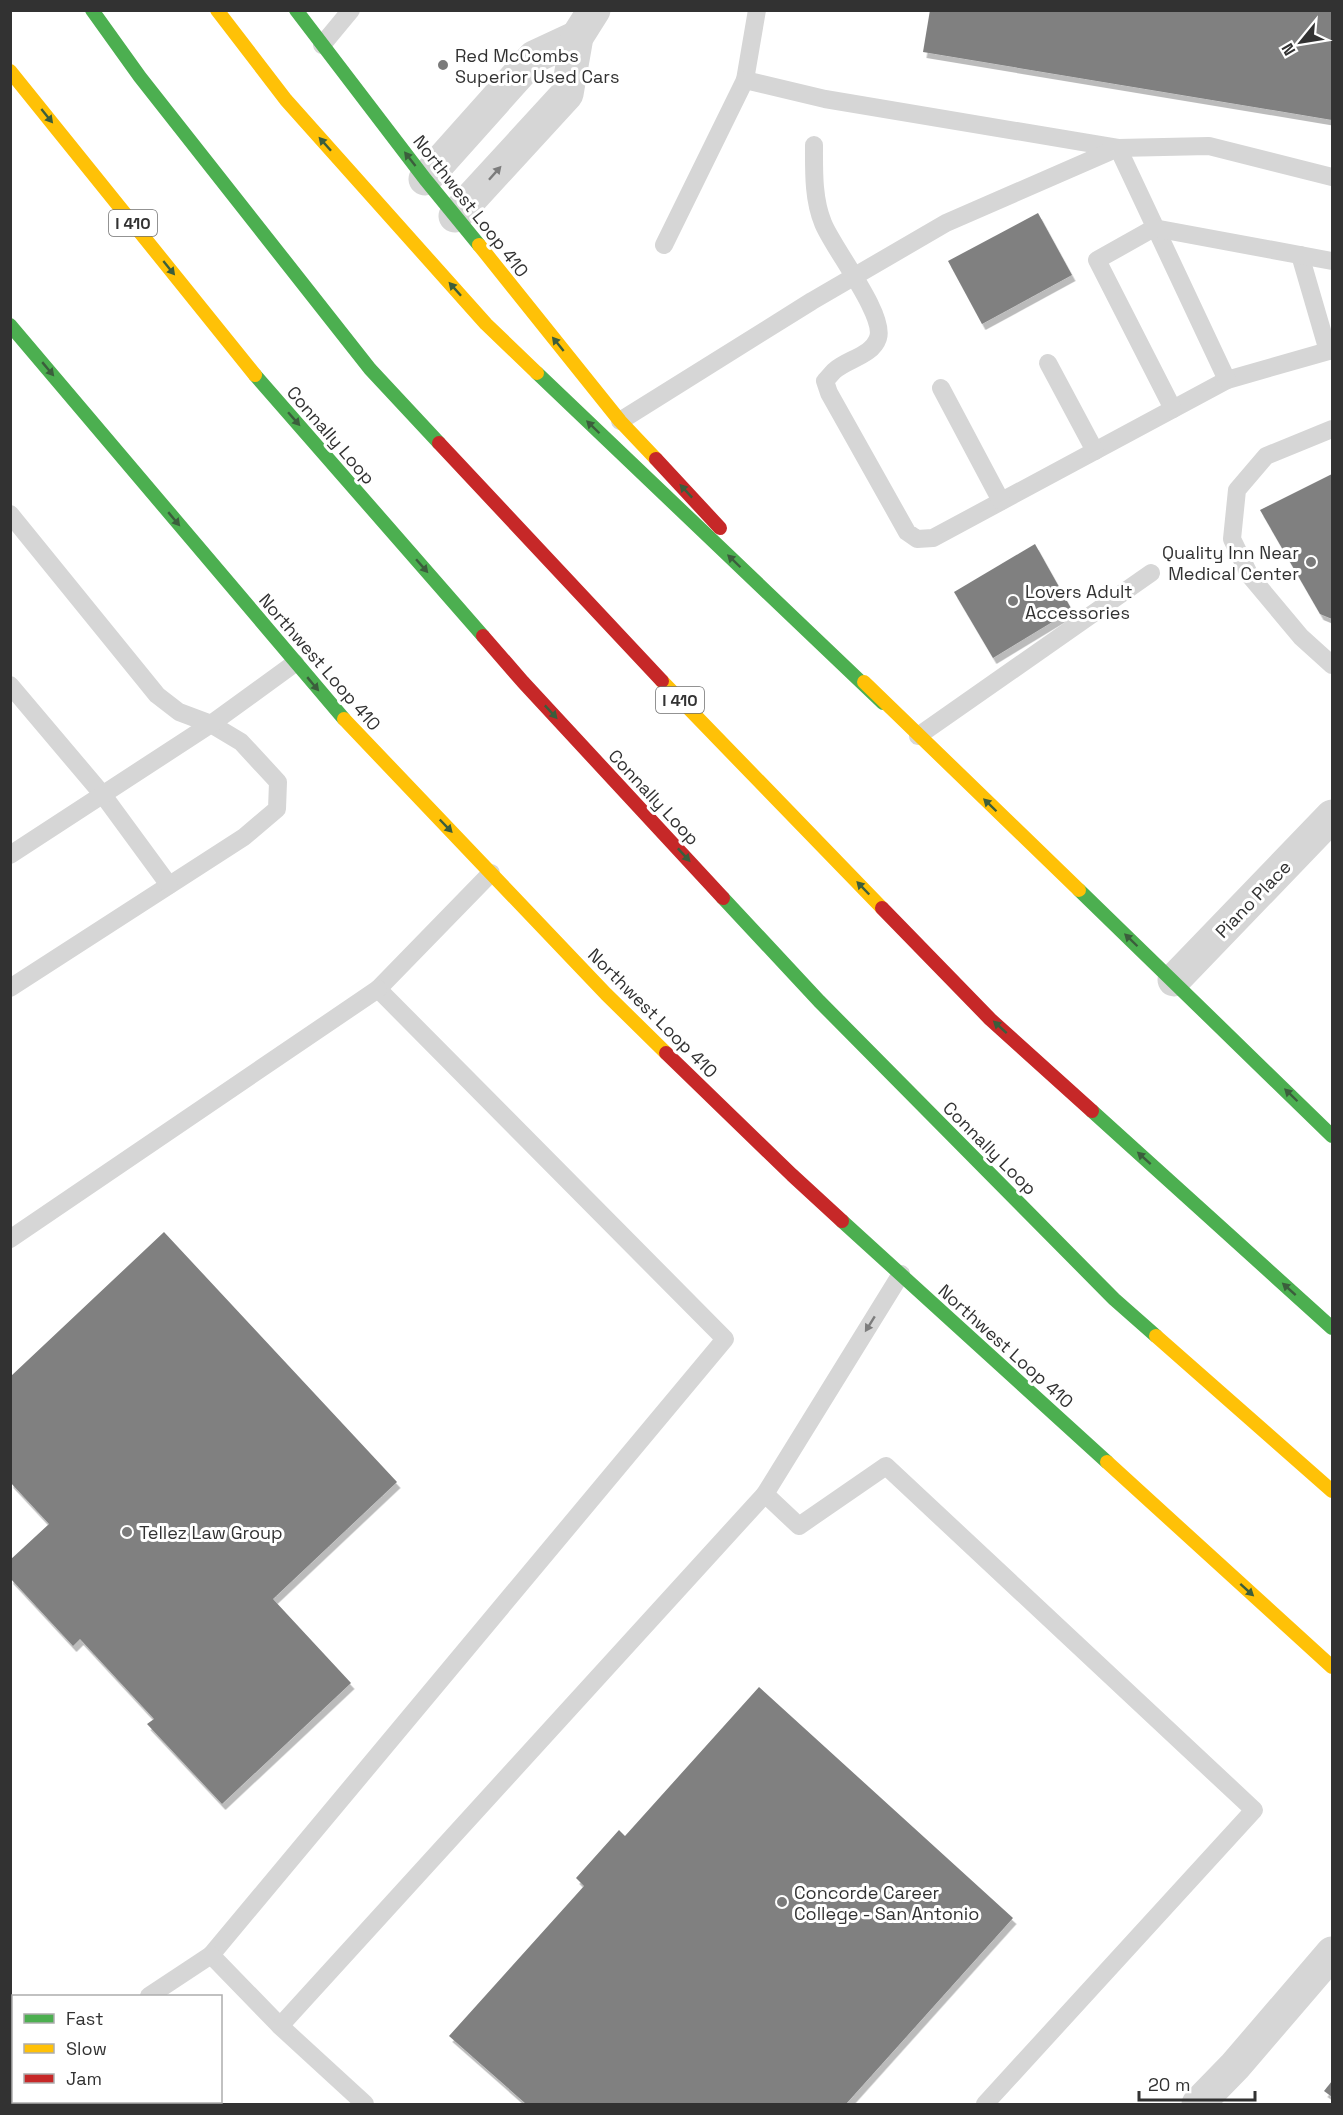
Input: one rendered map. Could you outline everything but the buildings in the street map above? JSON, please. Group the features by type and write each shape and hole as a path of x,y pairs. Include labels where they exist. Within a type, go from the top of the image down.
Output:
{"main road":[{"name":"I 410","path":"92,10 140,77 370,369 675,694 990,1019 1332,1328"},
{"path":"217,10 286,100 486,324 883,703"},
{"name":"Northwest Loop 410","path":"296,10 455,216 620,421 883,703 1174,980 1332,1136"},
{"name":"Connally Loop","path":"10,70 279,402 523,682 811,993 1114,1299 1332,1491"},
{"name":"Northwest Loop 410","path":"10,325 335,710 606,994 792,1175 1332,1667"}],"street":[{"path":"426,179 534,57 586,23"},
{"path":"455,216 567,94 586,23"},
{"name":"Piano Place","path":"1174,980 1332,816"},
{"path":"1198,2104 1235,2066 1332,1953"}],"lane":[{"path":"322,45 351,10"},
{"path":"663,245 745,80 758,10"},
{"path":"745,80 825,99 1118,148 1209,146 1332,177"},
{"path":"814,145 814,185 822,222 855,276 879,325 878,338 870,349 835,370 825,381 829,393 907,532 917,539 933,538 1227,380 1330,351 1300,255"},
{"path":"1118,148 1227,380"},
{"path":"620,421 855,276 946,223 1118,148"},
{"path":"1173,409 1097,260 1154,228 1332,261"},
{"path":"1047,363 1095,451"},
{"path":"941,388 1001,501"},
{"path":"1332,429 1266,456 1237,490 1232,539 1250,576 1301,637 1332,665"},
{"path":"10,514 157,695 179,712 211,724 241,742 278,782 277,809 244,837 10,988"},
{"path":"918,736 1151,573"},
{"path":"10,855 211,724 295,663"},
{"path":"10,685 103,795 169,885"},
{"path":"10,1239 378,989 491,873"},
{"path":"151,1995 211,1955 725,1339 378,989"},
{"path":"280,2026 765,1494 901,1274"},
{"path":"765,1494 799,1526 886,1466 1254,1810 985,2104"},
{"path":"211,1955 280,2026 365,2104"}],"traffic: fast":[{"path":"92,10 140,77 370,369 439,443"},
{"path":"296,10 425,179 479,245"},
{"path":"10,325 344,719"},
{"path":"537,373 883,703"},
{"path":"255,375 483,636"},
{"path":"1079,890 1332,1136"},
{"path":"723,898 819,1001 1114,1299 1156,1336"},
{"path":"1092,1111 1332,1328"},
{"path":"842,1221 1107,1462"}],"traffic: slow":[{"path":"217,10 286,100 486,324 537,373"},
{"path":"10,71 255,375"},
{"path":"479,245 620,421 656,459"},
{"path":"662,681 882,908"},
{"path":"864,682 1079,890"},
{"path":"344,719 606,994 666,1053"},
{"path":"1156,1336 1332,1491"},
{"path":"1107,1462 1332,1667"}],"traffic: jam":[{"path":"439,443 662,681"},
{"path":"656,459 720,528"},
{"path":"483,636 723,898"},
{"path":"882,908 990,1019 1092,1111"},
{"path":"666,1053 842,1221"}],"place":[{"name":"Red McCombs Superior Used Cars","path":"443,65"},
{"name":"Quality Inn Near Medical Center","path":"1311,562"},
{"name":"Lovers Adult Accessories","path":"1013,601"},
{"name":"Tellez Law Group","path":"127,1532"},
{"name":"Concorde Career College - San Antonio","path":"782,1902"}]}
